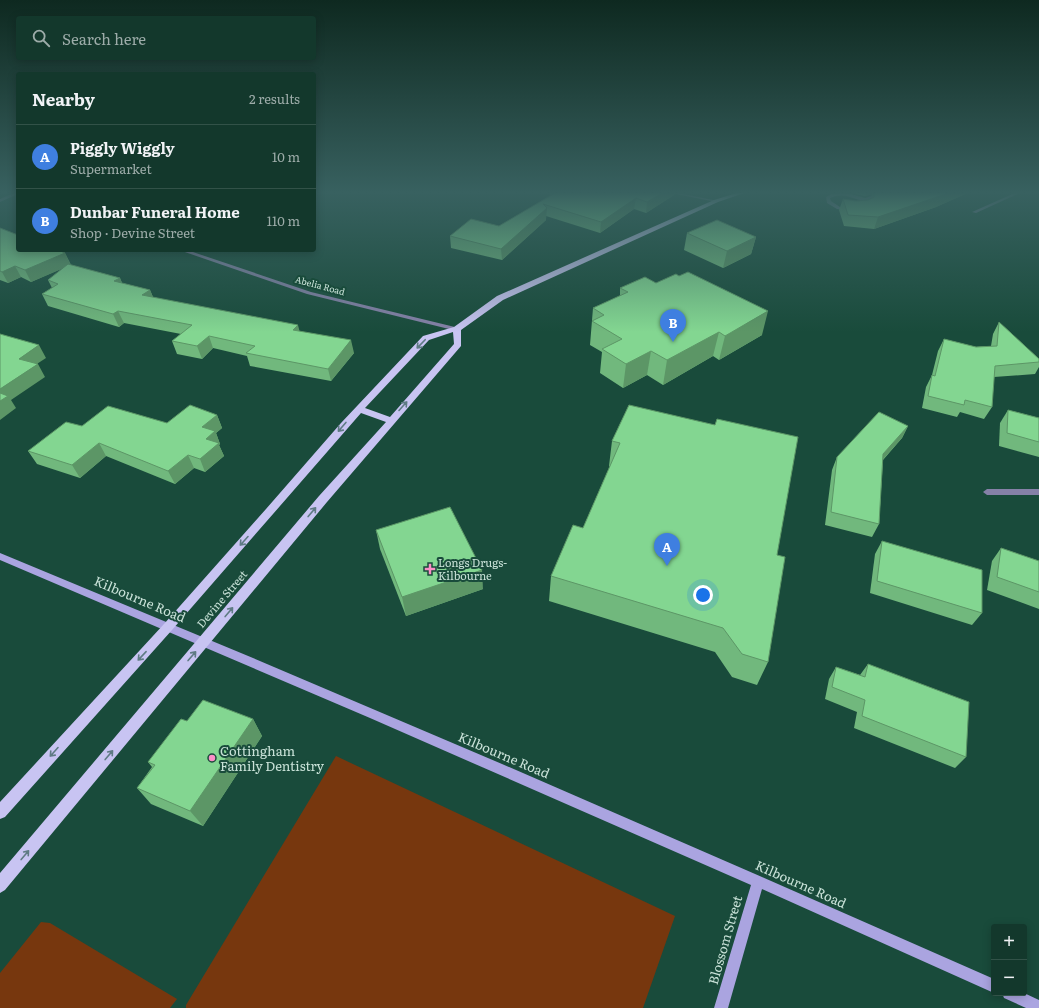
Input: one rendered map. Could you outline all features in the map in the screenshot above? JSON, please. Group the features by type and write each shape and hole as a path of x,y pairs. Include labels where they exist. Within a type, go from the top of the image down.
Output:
{"main road":[{"name":"Devine Street","path":"0,812 168,627 359,409 426,338 457,329 500,298 634,238"},
{"name":"Devine Street","path":"0,885 390,420 458,344 457,329"},
{"path":"359,409 390,420"}],"street":[{"name":"Abelia Road","path":"188,252 308,293 457,329"},
{"path":"987,492 1039,492"},
{"name":"Kilbourne Road","path":"0,556 204,642 758,881 991,985"},
{"name":"Blossom Street","path":"721,1008 758,881"},
{"path":"1016,996 1039,1006"}],"shaded area":[{"path":"336,756 675,916 643,1008 186,1008 186,1005"},
{"path":"41,922 50,923 177,999 170,1008 0,1008 0,973"}],"building":[{"path":"0,238 16,238 16,252 65,253 25,270 15,266 2,272 0,271"},
{"path":"458,238 513,238 501,249"},
{"path":"698,238 754,238 727,251"},
{"path":"68,264 120,278 114,281 150,290 142,295 298,325 293,330 351,340 328,369 246,353 255,346 209,336 197,346 172,341 192,325 118,311 113,314 42,294 58,284 48,280"},
{"path":"688,272 768,311 725,336 719,332 667,360 651,351 626,364 602,349 622,339 592,321 604,315 593,308 628,292 620,288 645,277 656,283 676,274 679,276"},
{"path":"999,322 1039,359 1039,362 995,366 992,407 965,400 964,405 928,396 932,375 935,376 944,339 976,347 997,346"},
{"path":"0,334 39,345 19,359 38,364 0,389"},
{"path":"0,393 8,396 0,401"},
{"path":"190,405 217,415 202,427 215,431 206,439 219,443 200,459 188,455 168,471 99,443 72,465 28,451 66,422 82,426 108,406 167,423"},
{"path":"629,405 715,425 717,419 798,437 777,555 785,557 768,662 742,654 723,628 551,576 573,525 583,528 620,443 612,441"},
{"path":"1008,410 1039,418 1039,442 1007,433"},
{"path":"879,412 908,426 883,454 879,524 831,512 837,457"},
{"name":"Longs Drugs- Kilbourne","path":"450,507 482,570 402,597 376,530"},
{"path":"882,541 982,570 982,613 877,581"},
{"path":"1001,548 1039,561 1039,592 997,577"},
{"path":"868,664 969,702 966,757 862,716 865,700 832,687 836,667 865,677"},
{"path":"203,700 253,719 190,811 137,788 155,765 148,762 181,719 187,721"}],"place":[{"name":"Dunbar Funeral Home","path":"673,342"},
{"name":"Piggly Wiggly","path":"667,566"},
{"name":"Longs Drugs- Kilbourne","path":"430,569"},
{"name":"Cottingham Family Dentistry","path":"212,758"}]}
